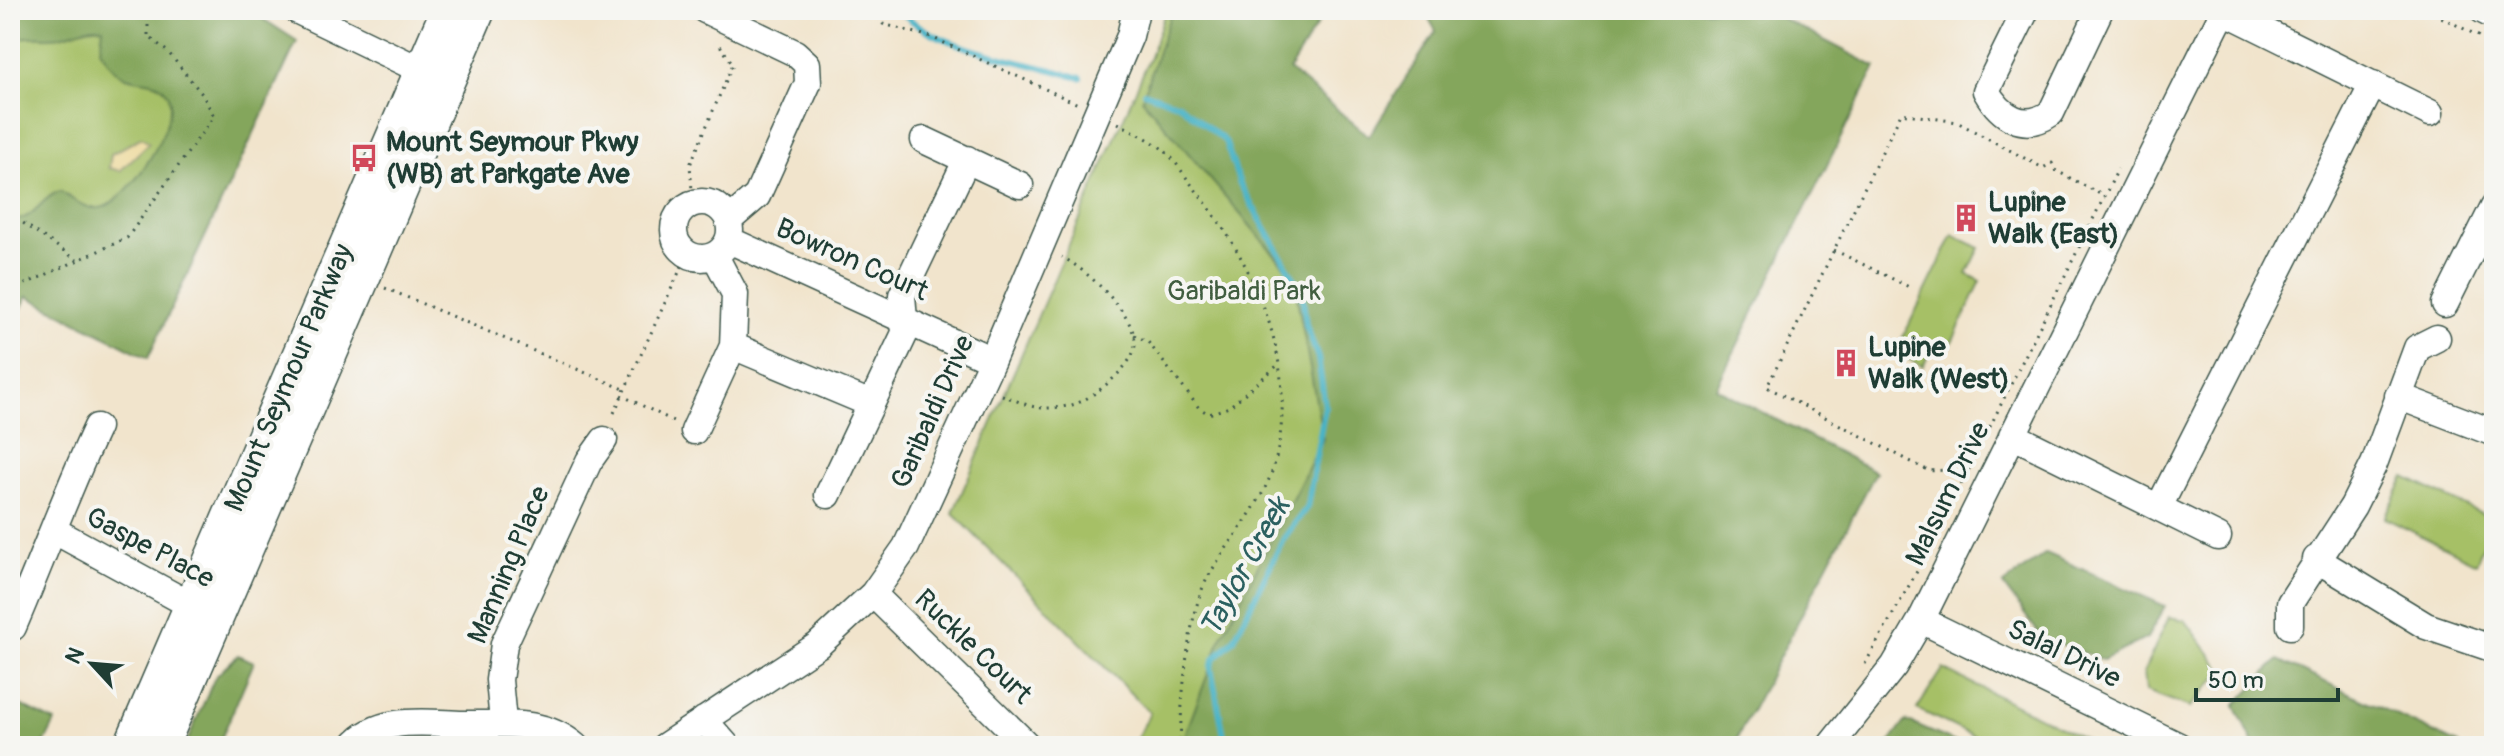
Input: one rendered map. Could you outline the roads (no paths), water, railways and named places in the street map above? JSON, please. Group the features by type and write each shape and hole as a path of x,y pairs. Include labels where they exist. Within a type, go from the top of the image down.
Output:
{"main road":[{"name":"Mount Seymour Parkway","path":"434,76 447,10"},
{"name":"Mount Seymour Parkway","path":"130,746 204,612 434,76 479,10"},
{"name":"Mount Seymour Parkway","path":"162,746 204,612"}],"street":[{"path":"296,10 434,76"},
{"name":"Garibaldi Drive","path":"665,746 818,645 873,594 906,547 992,360 1130,36 1136,10"},
{"path":"2026,10 1986,91 1998,112 2024,123 2037,123 2051,113 2100,10"},
{"path":"2224,10 2430,113"},
{"name":"Malsum Drive","path":"1830,746 1894,666 1921,620 2224,10"},
{"path":"2482,10 2494,16"},
{"path":"694,431 733,346 735,294 724,239 757,196 808,83 807,64 795,53 707,20"},
{"path":"2159,507 2373,84"},
{"path":"924,140 1020,185"},
{"path":"828,495 905,333 902,295 967,159"},
{"name":"Bowron Court","path":"708,202 721,208 724,239 701,259 687,255 678,246 674,234 675,221 682,210 693,203 708,202"},
{"path":"2445,304 2494,206"},
{"name":"Bowron Court","path":"724,239 903,317 992,360"},
{"path":"2290,626 2290,603 2353,506 2374,464 2417,348 2437,338"},
{"path":"733,346 871,404"},
{"path":"2398,396 2494,433"},
{"name":"Gaspe Place","path":"13,627 55,531 63,498 97,427"},
{"path":"2012,435 2218,537"},
{"name":"Manning Place","path":"503,722 499,680 504,644 589,461 604,440"},
{"name":"Gaspe Place","path":"55,531 204,612"},
{"path":"2316,559 2426,626 2494,649"},
{"name":"Ruckle Court","path":"873,594 1028,746"},
{"name":"Salal Drive","path":"1921,620 2179,746"},
{"path":"704,720 727,746"},
{"path":"353,746 363,734 404,722 503,722 533,726 575,746"}],"waterway":[{"name":"Taylor Creek","path":"899,10 937,36 960,45 1081,78"},
{"name":"Taylor Creek","path":"1144,92 1179,104 1225,141 1240,184 1302,292 1306,325 1318,358 1325,406 1307,507 1284,538 1234,639 1214,659 1211,668 1226,746"}],"place":[{"name":"Mount Seymour Pkwy (WB) at Parkgate Ave","path":"364,158"},
{"name":"Lupine Walk (East)","path":"1966,218"},
{"name":"Lupine Walk (West)","path":"1846,363"}],"park label":[{"name":"Garibaldi Park","path":"1244,291"}]}
